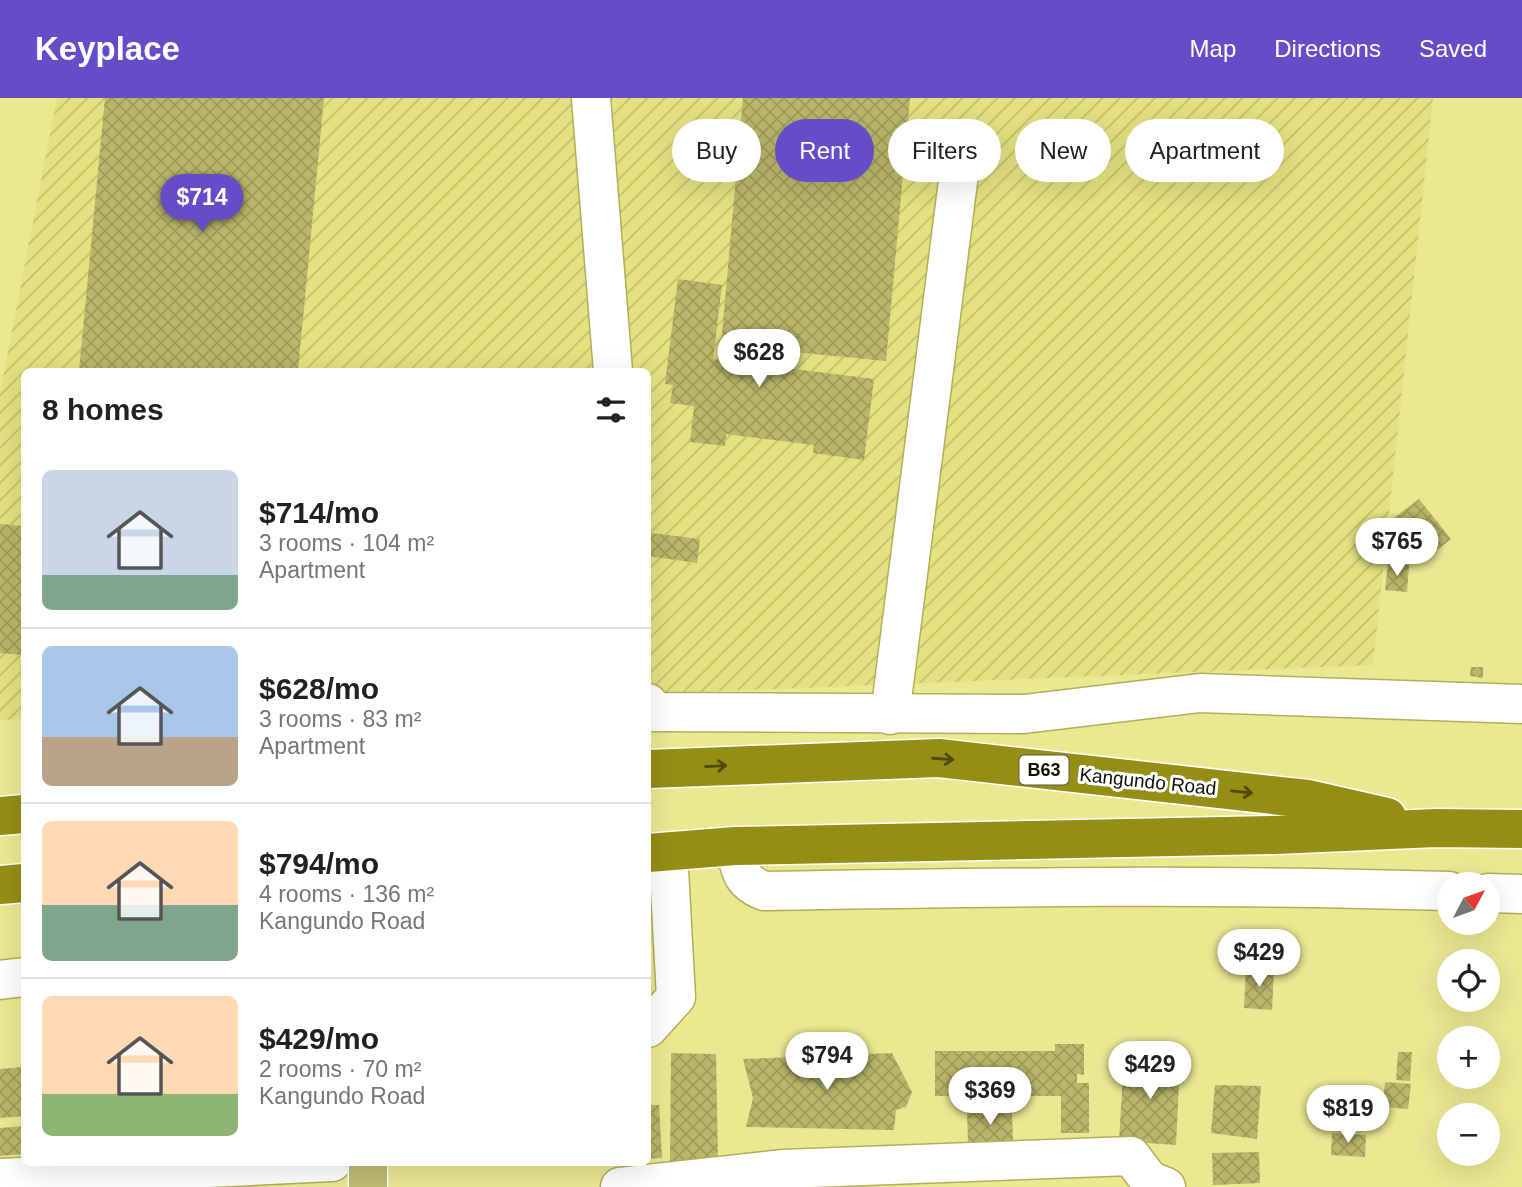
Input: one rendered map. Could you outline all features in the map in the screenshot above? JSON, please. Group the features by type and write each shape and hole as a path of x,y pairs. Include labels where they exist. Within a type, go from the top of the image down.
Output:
{"highway":[{"name":"Kangundo Road","path":"651,769 939,758 1308,799 1436,828"},
{"path":"0,816 21,814"},
{"name":"Kangundo Road","path":"657,853 735,846 1436,828 1522,829"},
{"path":"0,885 21,883"}],"main road":[{"path":"368,1166 368,1187"}],"lane":[{"path":"592,98 613,368"},
{"path":"890,715 958,182"},
{"path":"651,712 1024,714 1200,693 1522,704"},
{"path":"735,846 741,877 751,886 764,891 1132,888 1437,891"},
{"path":"651,1025 676,997 657,853"},
{"path":"1500,893 1522,894"},
{"path":"0,980 21,977"},
{"path":"620,1187 1131,1156 1155,1185"},
{"path":"0,1178 158,1178 288,1166"}],"shaded area":[{"path":"57,98 1433,98 1373,665 651,694 651,368 21,368 21,719 0,720 0,393"}],"building":[{"path":"105,98 324,98 298,368 79,368"},
{"path":"743,98 910,98 908,119 888,119 888,182 902,182 886,361 721,345 736,182 761,182 761,119 741,119"},
{"path":"678,279 722,285 713,359 874,379 864,460 813,453 814,445 726,434 725,446 690,442 694,406 670,403 673,385 665,384"},
{"path":"1419,499 1451,539 1423,561 1390,521"},
{"path":"0,524 21,526 21,655 0,653"},
{"path":"651,533 700,539 697,563 651,556"},
{"path":"1388,563 1409,565 1407,592 1385,590"},
{"path":"1471,667 1483,667 1483,678 1470,676"},
{"path":"1246,967 1274,969 1272,1010 1244,1008"},
{"path":"1055,1044 1084,1044 1084,1075 1077,1074 1077,1083 1089,1083 1089,1133 1061,1133 1061,1096 935,1096 935,1051 1055,1051"},
{"path":"1398,1052 1412,1052 1410,1081 1396,1080"},
{"path":"671,1053 716,1054 718,1161 670,1161"},
{"path":"892,1053 912,1092 906,1107 896,1110 894,1130 746,1127 753,1098 743,1059"},
{"path":"1124,1057 1180,1061 1176,1145 1119,1141"},
{"path":"21,1067 21,1116 0,1118 0,1069"},
{"path":"1385,1082 1411,1084 1408,1109 1383,1107"},
{"path":"1215,1085 1261,1086 1257,1139 1211,1133"},
{"path":"651,1105 659,1105 662,1158 651,1159"},
{"path":"1012,1110 1013,1143 968,1144 967,1111"},
{"path":"21,1126 21,1154 0,1156 0,1128"},
{"path":"1332,1133 1366,1135 1365,1157 1331,1155"},
{"path":"1259,1152 1260,1183 1213,1185 1212,1153"}]}
